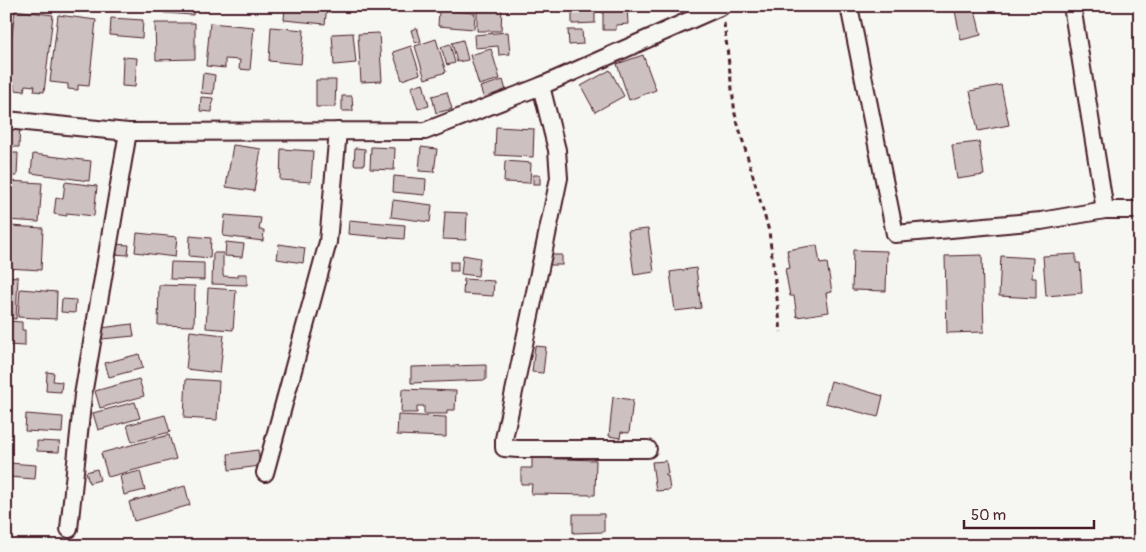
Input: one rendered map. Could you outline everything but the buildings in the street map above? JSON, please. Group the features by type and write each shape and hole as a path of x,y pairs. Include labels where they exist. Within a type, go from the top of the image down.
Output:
{"street":[{"path":"849,6 895,234 1041,221 1105,210 1140,210"},
{"path":"1072,6 1105,210"},
{"path":"6,120 128,132 425,131 541,86 722,7"},
{"path":"541,86 557,150 559,178 504,439 504,448 648,449"},
{"path":"266,473 328,242 338,131"},
{"path":"69,529 83,395 128,132"}],"path":[{"path":"722,7 735,114 769,231 781,332"}]}
